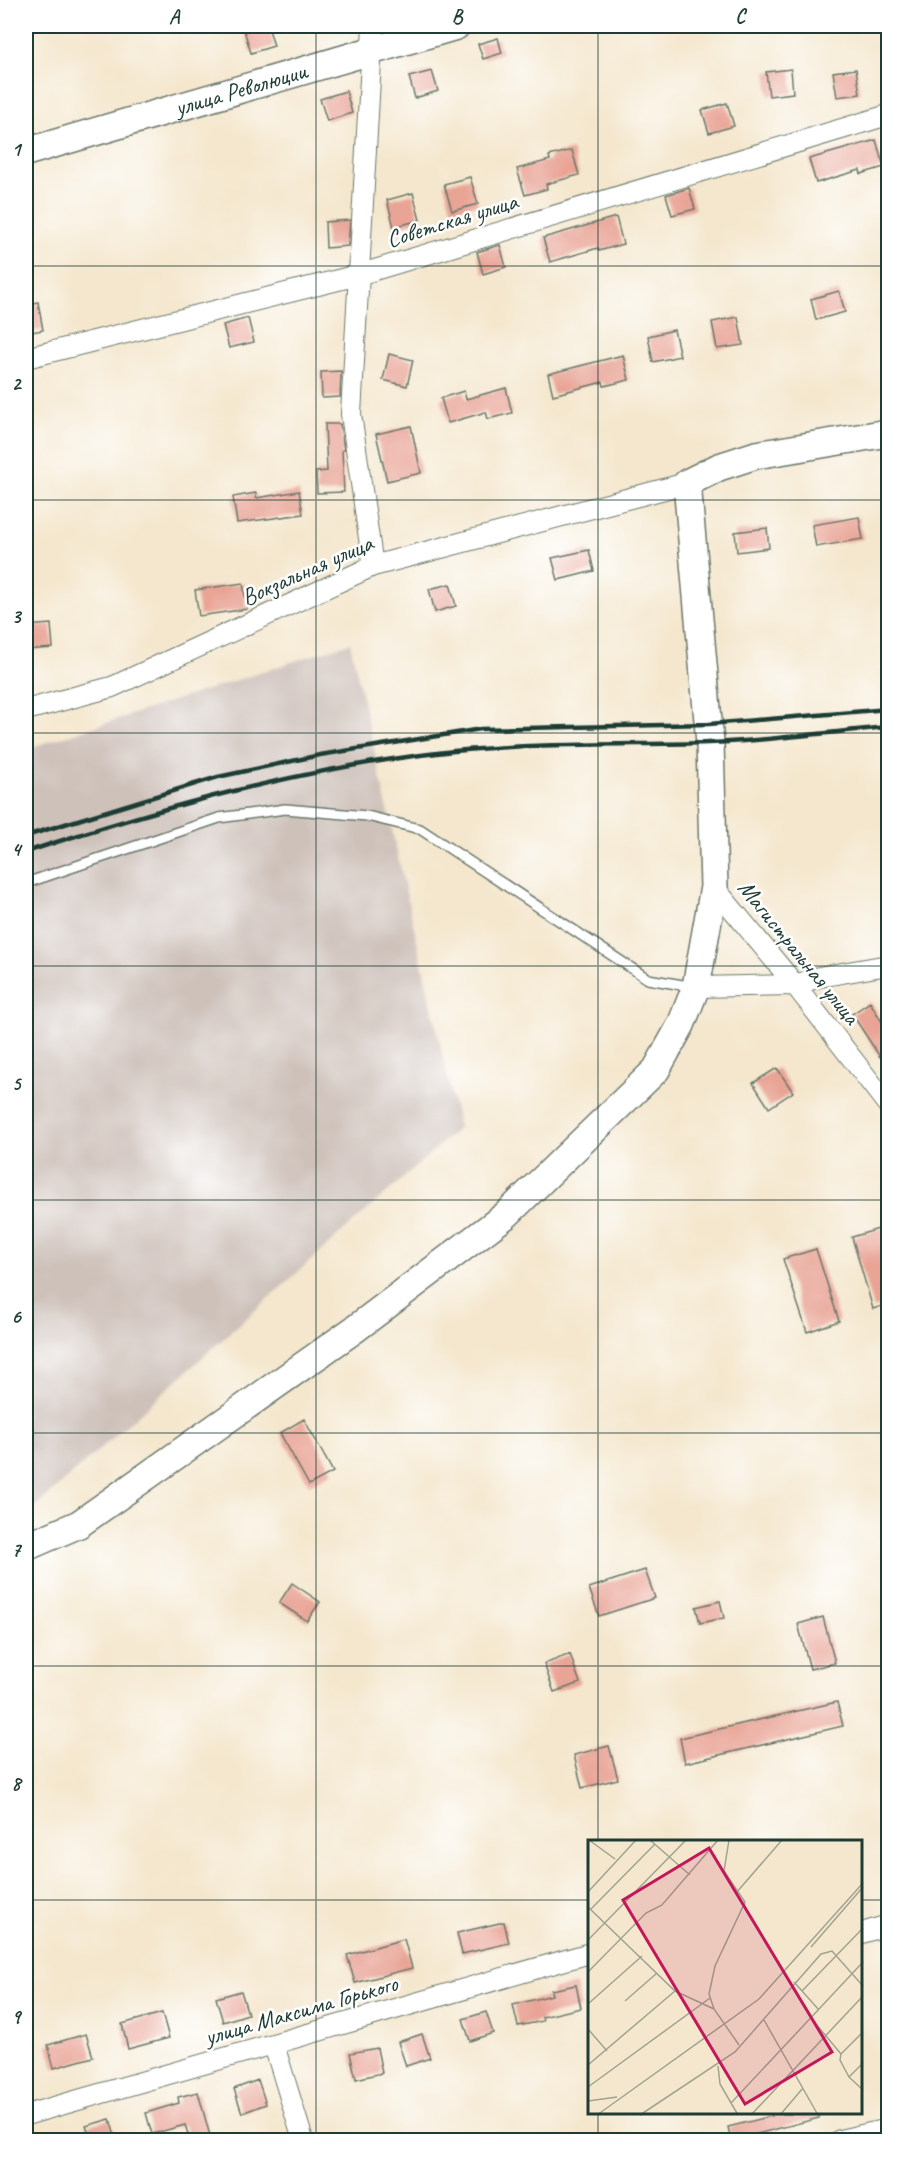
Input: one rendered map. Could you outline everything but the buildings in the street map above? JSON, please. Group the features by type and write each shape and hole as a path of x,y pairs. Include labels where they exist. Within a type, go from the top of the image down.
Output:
{"street":[{"name":"улица Революции","path":"26,152 372,38 456,26"},
{"path":"372,38 351,414 372,566"},
{"name":"Советская улица","path":"26,358 358,275 888,116"},
{"path":"26,1547 89,1518 355,1329 506,1215 656,1070 681,1025 696,987 714,887 709,724 687,483 719,467 756,454 888,434"},
{"name":"Вокзальная улица","path":"26,710 112,687 372,566 687,483"},
{"name":"Магистральная улица","path":"714,887 795,985 888,1105"},
{"path":"696,987 795,985 819,977 888,965"},
{"path":"863,1932 888,1925"},
{"name":"улица Максима Горького","path":"26,2115 588,1954"},
{"path":"274,2045 303,2140"},
{"path":"840,2140 888,2128"}],"lane":[{"path":"26,883 219,818 285,809 368,816 420,829 648,979 696,987"}],"shaded area":[{"path":"350,643 459,1128 26,1515 26,749"}],"railway":[{"path":"26,836 218,777 320,755 481,729 709,724 888,709"},
{"path":"26,852 131,819 237,790 399,758 454,751 517,747 731,742 888,727"}]}
